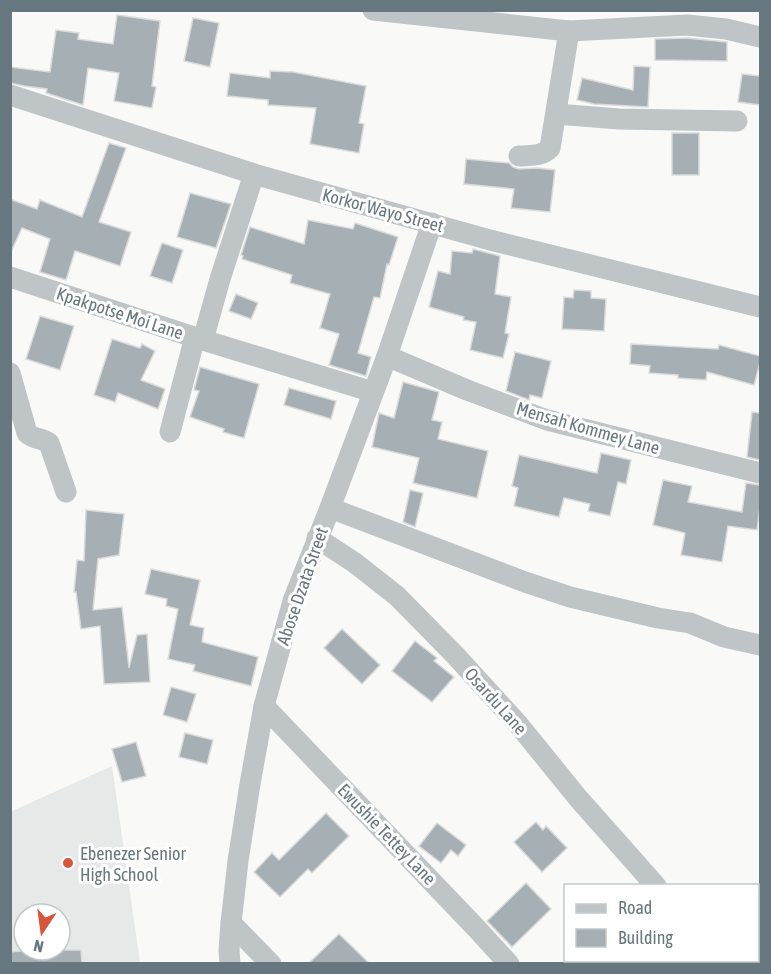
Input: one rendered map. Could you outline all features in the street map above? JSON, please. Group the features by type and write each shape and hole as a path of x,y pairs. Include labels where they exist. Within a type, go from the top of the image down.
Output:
{"street":[{"path":"373,10 570,31 687,25 726,29 760,37"},
{"path":"519,156 537,155 550,147 570,31"},
{"name":"Korkor Wayo Street","path":"10,95 254,174 490,240 760,308"},
{"path":"556,114 626,119 737,121"},
{"name":"Kpakpotse Moi Lane","path":"10,277 199,339 254,174"},
{"name":"Abose Dzata Street","path":"230,963 231,923 238,861 249,784 264,706 293,601 387,356 432,223"},
{"path":"170,432 199,339 373,392"},
{"name":"Mensah Kommey Lane","path":"387,356 467,390 547,420 760,473"},
{"path":"10,373 27,433 49,443 66,492"},
{"path":"330,508 570,597 690,624 724,637 760,645"},
{"name":"Osardu Lane","path":"317,538 355,563 397,596 518,724 578,798 655,884"},
{"name":"Ewushie Tettey Lane","path":"264,706 509,963"},
{"path":"231,923 271,963"}],"shaded area":[{"name":"Ebenezer Senior High School","path":"112,766 140,963 11,963 10,812"}],"building":[{"path":"117,15 160,21 152,86 156,87 152,108 114,101 119,73 88,68 83,105 46,93 47,89 10,83 10,67 50,72 56,30 79,33 78,39 113,44"},
{"path":"193,18 219,23 210,67 184,61"},
{"path":"687,38 727,42 727,61 655,60 655,39"},
{"path":"634,66 650,67 648,107 594,104 577,100 582,78 633,90"},
{"path":"270,71 293,72 366,86 359,123 364,124 359,153 310,144 316,108 268,105 268,100 227,96 230,73 270,78"},
{"path":"742,74 760,76 760,105 738,102"},
{"path":"672,133 699,133 699,175 672,175"},
{"path":"109,143 126,148 99,222 131,232 120,266 75,251 66,280 40,272 50,239 22,228 10,254 10,199 37,209 40,200 82,217"},
{"path":"466,159 509,163 519,169 555,170 550,212 511,208 514,189 464,184"},
{"path":"190,193 231,204 216,248 177,237"},
{"path":"308,220 353,229 355,223 398,237 389,265 387,264 380,298 374,297 358,353 371,357 366,376 329,365 339,334 320,328 330,294 290,283 292,275 242,259 241,255 250,227 304,244"},
{"path":"162,243 183,250 172,283 150,276"},
{"path":"473,249 500,256 495,294 511,297 505,333 509,334 503,358 470,350 476,322 463,320 464,317 429,307 438,271 450,274 452,251 472,253"},
{"path":"574,290 591,291 591,298 606,299 604,331 562,329 564,297 573,298"},
{"path":"236,294 258,303 251,319 229,311"},
{"path":"40,316 74,326 60,370 26,359"},
{"path":"112,339 140,348 142,344 155,351 141,380 165,389 158,409 118,393 115,402 94,395"},
{"path":"631,344 718,349 719,345 760,356 760,363 754,385 707,372 706,380 678,378 678,375 649,373 650,366 630,364"},
{"path":"515,352 551,361 542,398 530,395 529,400 506,391"},
{"path":"200,367 259,384 244,438 223,432 224,429 190,417 199,391 194,390"},
{"path":"403,382 439,392 432,420 442,422 438,439 488,451 477,498 413,483 419,458 372,447 379,413 394,418"},
{"path":"289,388 336,401 331,419 284,405"},
{"path":"752,412 760,413 760,460 747,457"},
{"path":"601,453 631,460 626,484 618,482 610,516 588,511 590,504 564,498 559,517 514,506 518,488 512,486 519,455 597,473"},
{"path":"663,480 692,486 688,502 742,512 746,483 760,485 757,530 728,526 722,562 681,555 685,533 653,525"},
{"path":"410,490 423,493 415,527 403,522"},
{"path":"86,510 124,514 119,555 98,559 93,610 122,607 129,668 137,635 147,634 150,682 104,684 100,626 81,629 76,592 74,592 77,560 84,561"},
{"path":"151,569 200,580 190,625 204,628 202,642 258,657 251,686 193,671 195,665 168,659 178,609 166,606 167,599 145,594"},
{"path":"342,629 380,665 362,684 324,648"},
{"path":"415,641 437,658 434,661 454,677 432,702 392,671"},
{"path":"171,687 196,694 187,722 163,715"},
{"path":"185,733 213,740 207,764 179,757"},
{"path":"136,742 146,776 122,782 112,749"},
{"path":"326,813 349,836 312,873 308,869 280,897 254,872 272,853 279,860"},
{"path":"536,822 543,830 546,826 567,848 542,872 514,842"},
{"path":"437,823 466,845 458,856 451,850 441,863 419,846"},
{"path":"526,883 551,909 512,947 487,921"},
{"path":"339,934 369,963 309,963"},
{"path":"72,950 81,950 82,963 10,963 10,952 12,952 12,962 72,962"}],"place":[{"name":"Ebenezer Senior High School","path":"68,863"}]}
